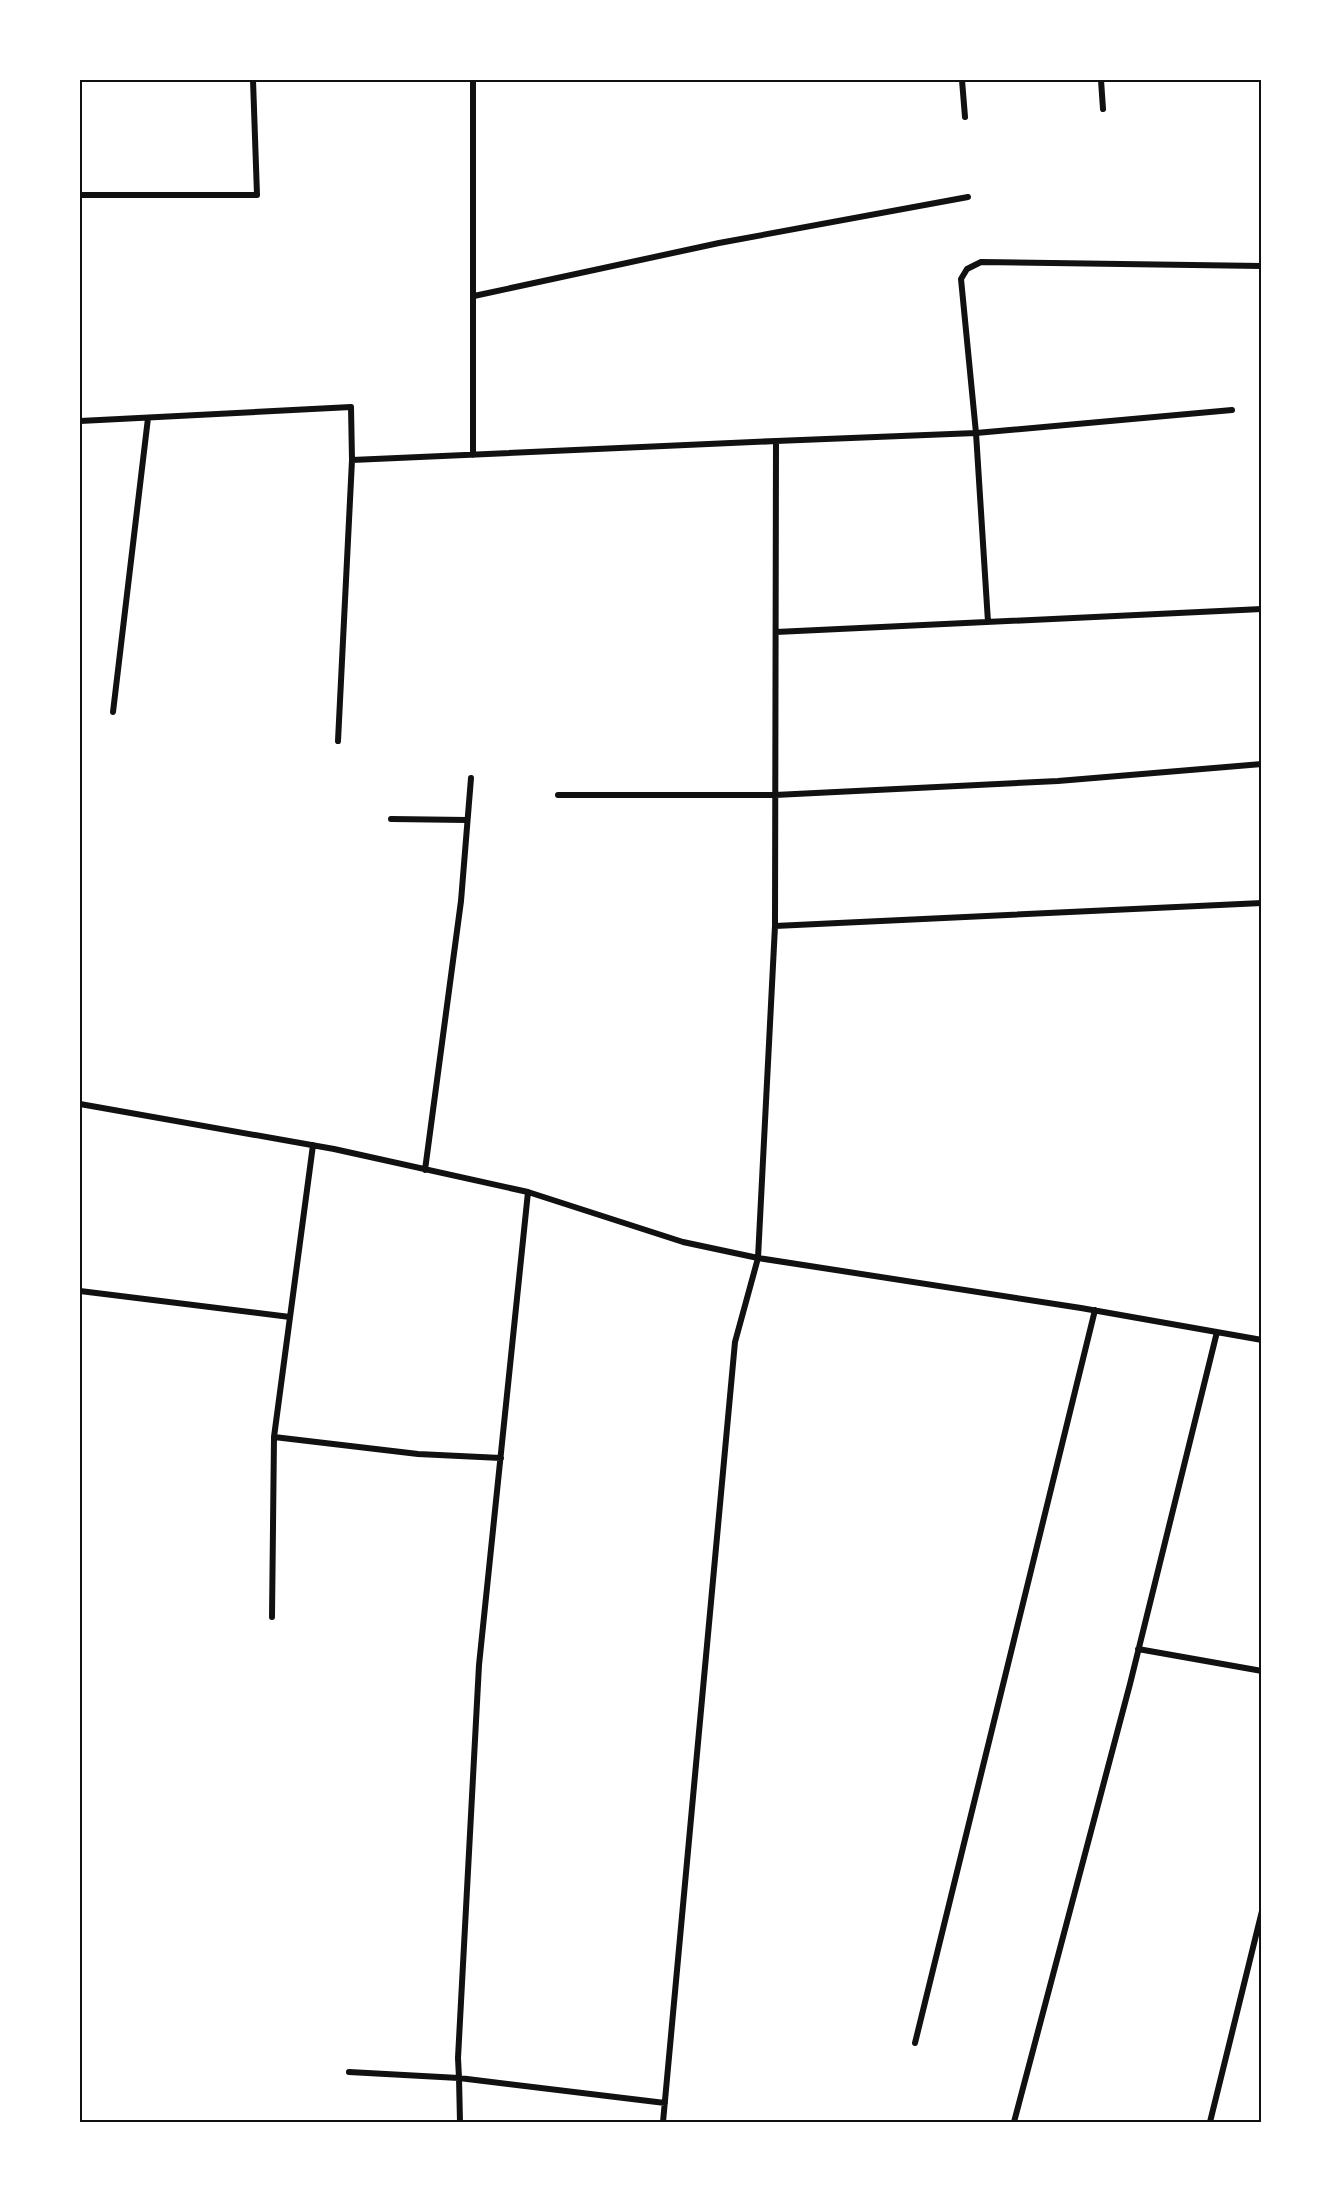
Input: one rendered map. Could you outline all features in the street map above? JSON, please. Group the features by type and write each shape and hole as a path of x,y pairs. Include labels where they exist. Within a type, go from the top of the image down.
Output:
{"street":[{"path":"80,195 257,195 253,80"},
{"path":"473,80 474,455"},
{"path":"962,80 965,117"},
{"path":"1101,80 1103,110"},
{"path":"474,296 719,243 968,197"},
{"path":"988,622 976,433 961,279 967,269 981,262 1262,266"},
{"path":"80,421 351,407 352,460 338,741"},
{"path":"352,460 976,433 1232,410"},
{"path":"113,712 148,417"},
{"path":"663,2122 735,1342 758,1258 775,926 776,441"},
{"path":"776,632 1262,609"},
{"path":"558,795 775,795 1058,781 1262,764"},
{"path":"425,1170 461,901 471,778"},
{"path":"391,819 467,820"},
{"path":"775,926 1262,903"},
{"path":"80,1104 313,1145 528,1192 683,1242 758,1258 1095,1310 1262,1340"},
{"path":"272,1617 274,1437 313,1145"},
{"path":"459,2122 458,2058 479,1665 528,1192"},
{"path":"80,1291 290,1317"},
{"path":"915,2043 1095,1310"},
{"path":"1014,2122 1138,1649 1217,1332"},
{"path":"274,1437 418,1454 501,1458"},
{"path":"1138,1649 1262,1671"},
{"path":"1210,2122 1262,1911"},
{"path":"349,2072 459,2078 665,2103"}]}
